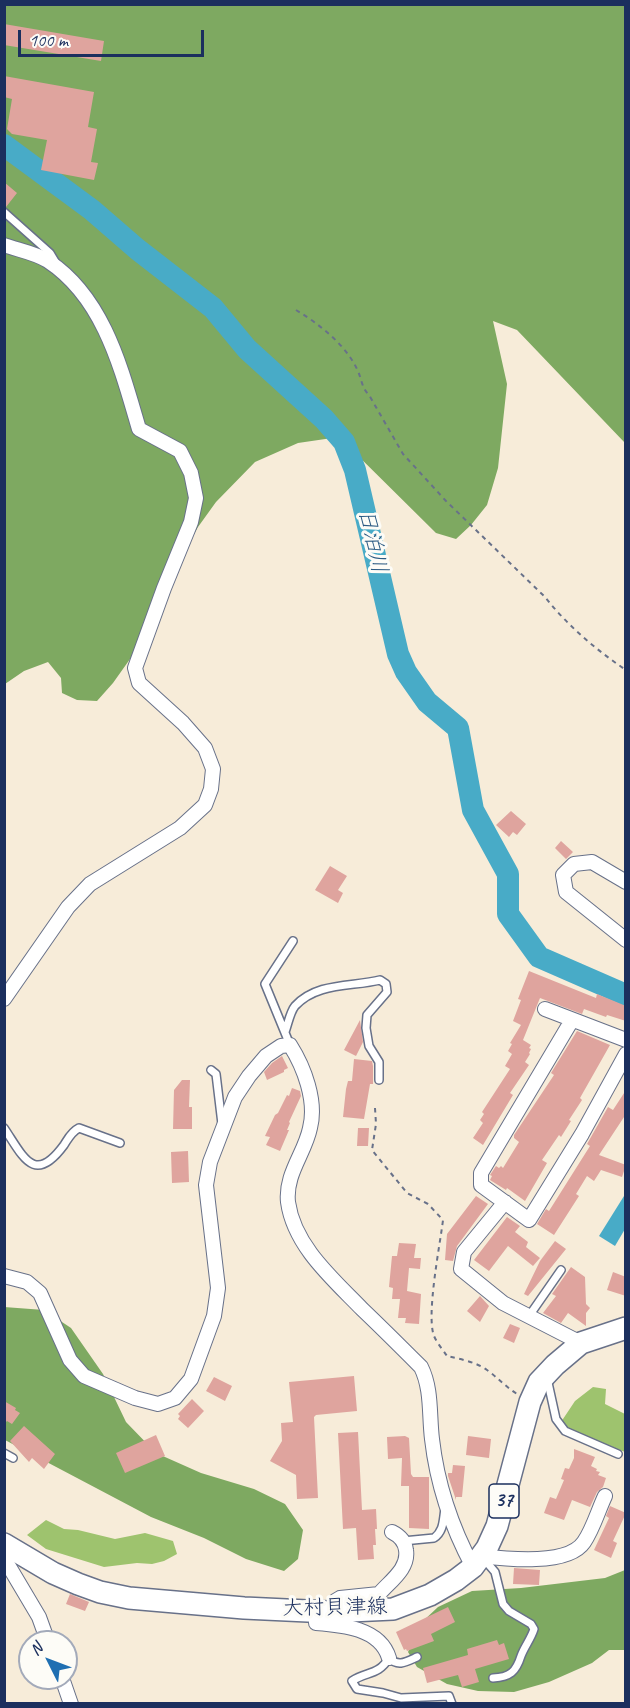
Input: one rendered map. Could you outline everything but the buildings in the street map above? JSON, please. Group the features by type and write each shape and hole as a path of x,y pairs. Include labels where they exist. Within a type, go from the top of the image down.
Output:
{"main road":[{"name":"大村貝津線","path":"4,1544 53,1573 78,1584 100,1592 129,1598 244,1608 324,1611 393,1609 430,1595 477,1561 487,1548 497,1526 530,1401 539,1382 581,1343 626,1328"}],"street":[{"path":"4,245 45,260 63,272 86,298 118,359 139,429 180,451 191,474 196,498 191,522 135,668 139,684 183,723 206,748 213,769 211,789 205,805 180,828 90,884 68,907 4,999"},
{"path":"626,882 592,862 574,864 563,875 566,892 626,940"},
{"path":"545,1009 626,1040"},
{"path":"572,1020 480,1173 481,1185 529,1220 622,1070 626,1054"},
{"path":"4,1276 27,1282 40,1293 70,1360 84,1376 135,1398 158,1404 175,1398 191,1379 214,1316 218,1288 206,1185 210,1162 235,1097 266,1056 288,1039 306,1079 312,1107 310,1128 291,1176 288,1201 297,1229 319,1265 421,1367 428,1381 432,1442 446,1504 461,1545 477,1561 550,1558 576,1550 584,1542 605,1496"},
{"path":"505,1202 464,1252 461,1269 503,1303 581,1343"},
{"path":"389,1658 380,1642 351,1626 316,1623 335,1600 379,1594 404,1567 407,1556 397,1537"},
{"path":"4,1558 39,1617 44,1630"}],"lane":[{"path":"4,212 50,253 63,272"},
{"path":"288,1039 265,984 293,941"},
{"path":"288,1039 294,1007 307,997 331,987 380,980 386,984 387,992 367,1015 366,1028 369,1046 379,1062 379,1080"},
{"path":"211,1070 216,1074 222,1130"},
{"path":"4,1128 26,1161 34,1165 44,1165 55,1158 74,1130 79,1128 120,1143"},
{"path":"529,1316 561,1270"},
{"path":"546,1374 556,1419 565,1431 618,1454"},
{"path":"4,1453 13,1458"},
{"path":"397,1537 434,1538 438,1536 441,1532 446,1504"},
{"path":"477,1561 495,1572 503,1604 509,1611 531,1624 534,1629 520,1664 515,1670 503,1677 493,1677"},
{"path":"417,1657 401,1664 394,1663 389,1658 377,1672 356,1678 352,1684 357,1689 400,1698 449,1696 452,1704"}],"path":[{"path":"296,310 314,321 337,342 357,369 363,388 403,454 446,501 545,597 558,614 612,660 626,669"},
{"path":"375,1108 376,1124 372,1150 407,1192 428,1204 443,1220 432,1327 435,1337 447,1356 466,1360 486,1369 506,1387 530,1401"}],"green space":[{"path":"5,5 625,5 625,443 517,330 493,321 507,384 498,468 487,505 456,539 436,533 339,437 298,443 255,462 216,502 198,527 167,583 135,652 97,701 77,700 62,693 61,678 48,662 24,671 5,684"},
{"path":"4,1307 44,1310 71,1328 103,1374 126,1422 156,1453 201,1473 254,1489 285,1504 303,1530 298,1559 284,1571 246,1559 204,1538 151,1517 5,1440"},
{"path":"593,1387 606,1389 605,1404 625,1414 625,1452 568,1429 561,1422 575,1401"},
{"path":"46,1520 64,1529 115,1539 145,1533 173,1541 177,1554 152,1564 137,1563 104,1567 46,1549 27,1535"},
{"path":"625,1570 625,1650 609,1650 592,1663 549,1682 514,1692 478,1691 447,1684 417,1667 408,1652 421,1623 438,1607 472,1591 605,1578"}],"water":[{"path":"624,1196 625,1229 615,1246 599,1236"}],"waterway":[{"name":"日泊川","path":"4,145 92,210 137,249 213,308 247,349 324,419 344,442 355,470 398,654 406,672 427,702 458,728 473,810 508,874 508,914 539,957 626,995"}]}
